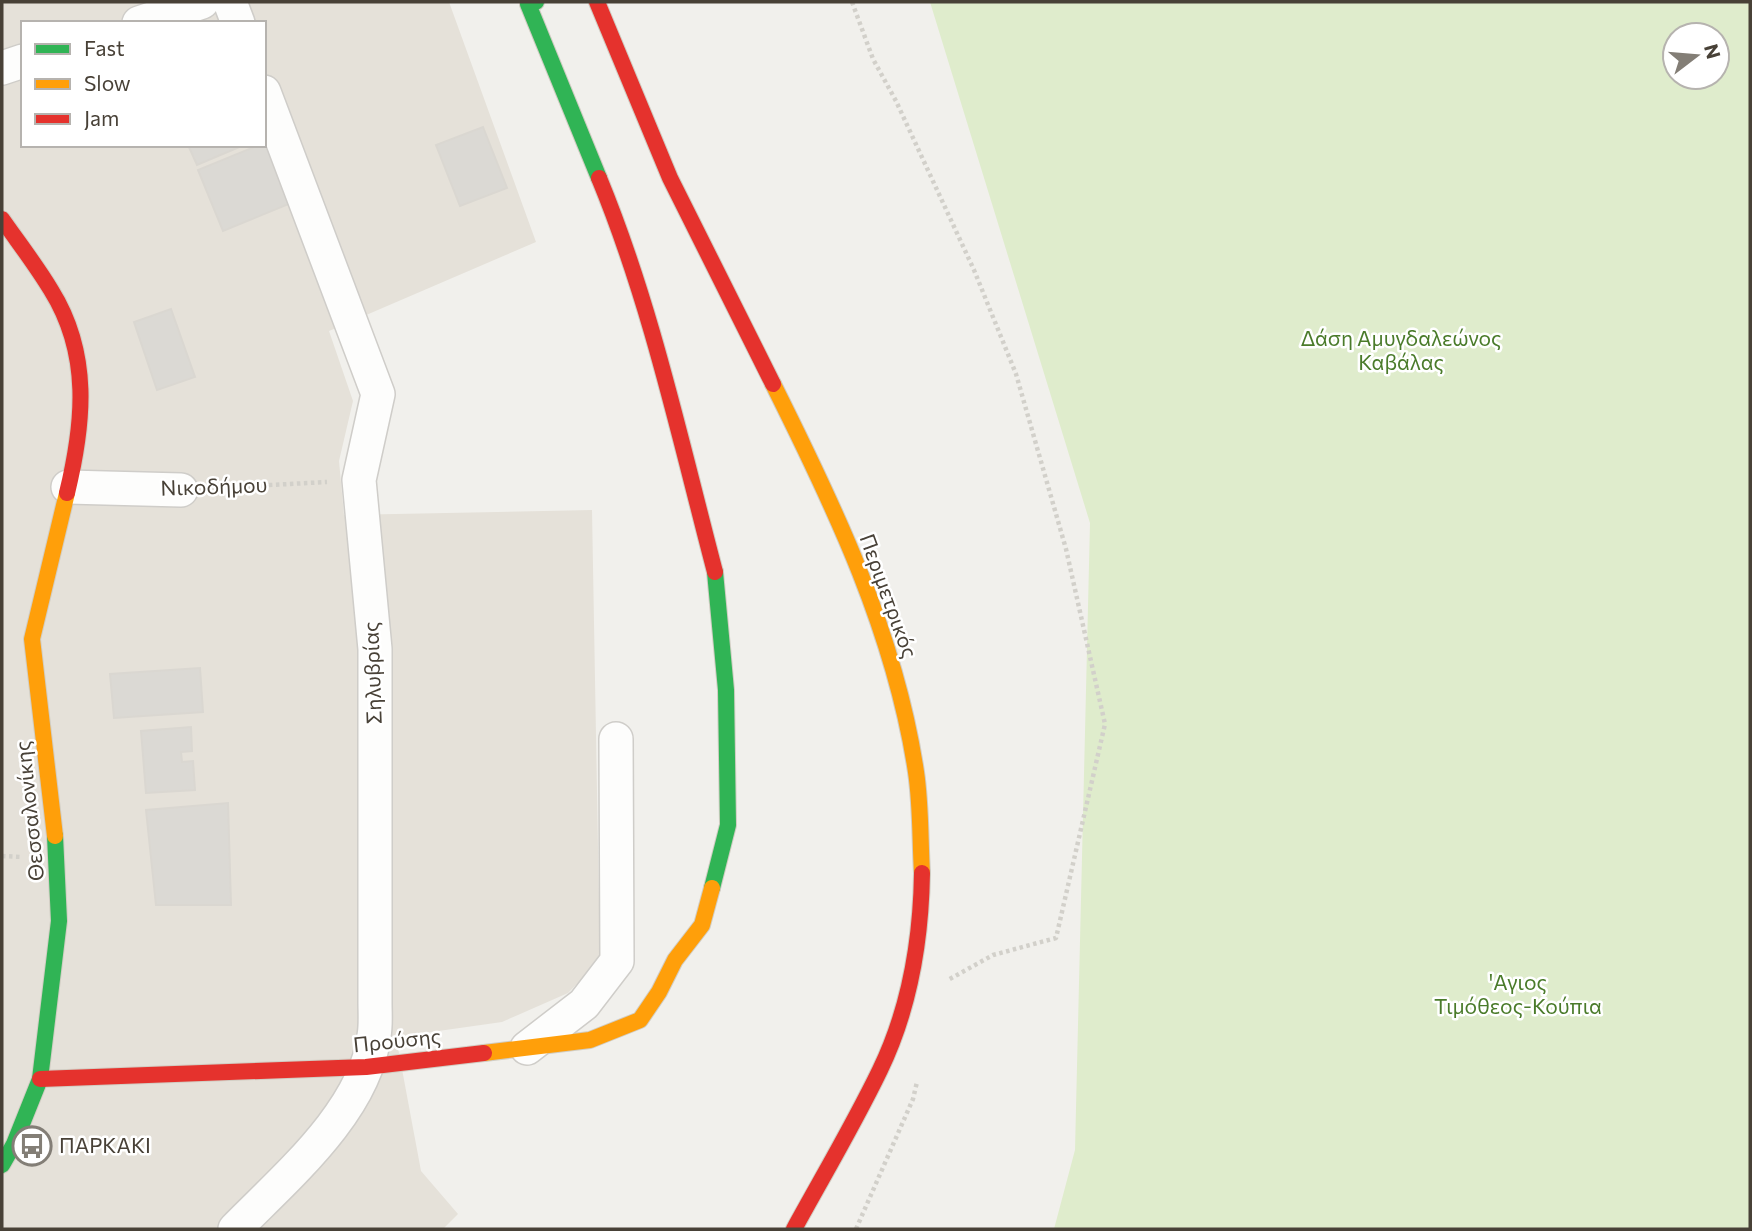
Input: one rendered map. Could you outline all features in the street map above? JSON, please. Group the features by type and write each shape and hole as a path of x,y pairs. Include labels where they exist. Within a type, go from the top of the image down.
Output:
{"street":[{"path":"145,21 202,2"},
{"path":"230,2 237,21"},
{"name":"Περιμετρικός","path":"597,2 670,178 831,501 888,647 916,774 922,876 916,957 900,1016 881,1068 794,1229"},
{"name":"Προύσης","path":"40,1079 366,1067 590,1040 640,1020 659,992 675,960 702,925 728,825 726,690 716,577 659,353 620,229 531,3"},
{"path":"2,68 21,62"},
{"name":"Σηλυβρίας","path":"235,1229 325,1137 345,1108 366,1067 374,1037 376,1003 375,649 359,480 378,394 266,97"},
{"name":"Θεσσαλονίκης","path":"2,219 52,291 68,324 80,374 81,411 75,459 32,639 58,858 59,909 50,1013 40,1079 14,1144 2,1165"},
{"name":"Νικοδήμου","path":"68,487 181,489"},
{"path":"527,1048 584,1004 617,961 616,739"}],"path":[{"path":"852,2 873,59 896,101 974,270 1016,374 1066,549 1105,724 1056,938 993,955 942,983"},
{"name":"Νικοδήμου","path":"181,489 359,480"}],"shaded area":[{"path":"2,2 449,2 536,242 329,331 353,401 339,461 344,515 592,510 600,960 568,993 502,1022 396,1037 421,1171 458,1214 443,1229 2,1229"}],"green space":[{"name":"'Αγιος Τιμόθεος-Κούπια","path":"930,2 1750,2 1750,1229 1054,1229 1075,1150 1090,523"}],"building":[{"path":"483,127 507,188 460,206 436,145"},
{"path":"266,143 291,203 223,231 198,170 254,147 266,147"},
{"path":"189,147 239,147 197,165"},
{"path":"171,309 195,377 157,390 134,322"},
{"path":"200,668 203,712 114,718 110,674"},
{"path":"191,727 192,751 181,752 182,762 193,761 195,790 146,793 141,731"},
{"path":"228,803 231,905 156,905 146,810"}],"traffic: fast":[{"path":"536,2 528,4 599,178"},
{"path":"712,888 728,825 726,690 715,572"},
{"path":"2,1165 14,1144 40,1079 59,921 55,836"}],"traffic: slow":[{"path":"773,384 819,477 860,572 894,670 916,772 922,873"},
{"path":"55,836 32,639 67,493"},
{"path":"484,1053 590,1040 640,1020 659,992 675,960 702,925 712,888"}],"traffic: jam":[{"path":"597,2 670,178 773,384"},
{"path":"599,178 649,323 715,572"},
{"path":"2,219 51,290 73,339 78,364 80,415 67,493"},
{"path":"794,1229 870,1090 899,1023 916,949 922,873"},
{"path":"40,1079 366,1067 484,1053"}],"place":[{"name":"ΠΑΡΚΑΚΙ","path":"32,1146"}],"park label":[{"name":"Δάση Αμυγδαλεώνος Καβάλας","path":"1401,351"}]}
